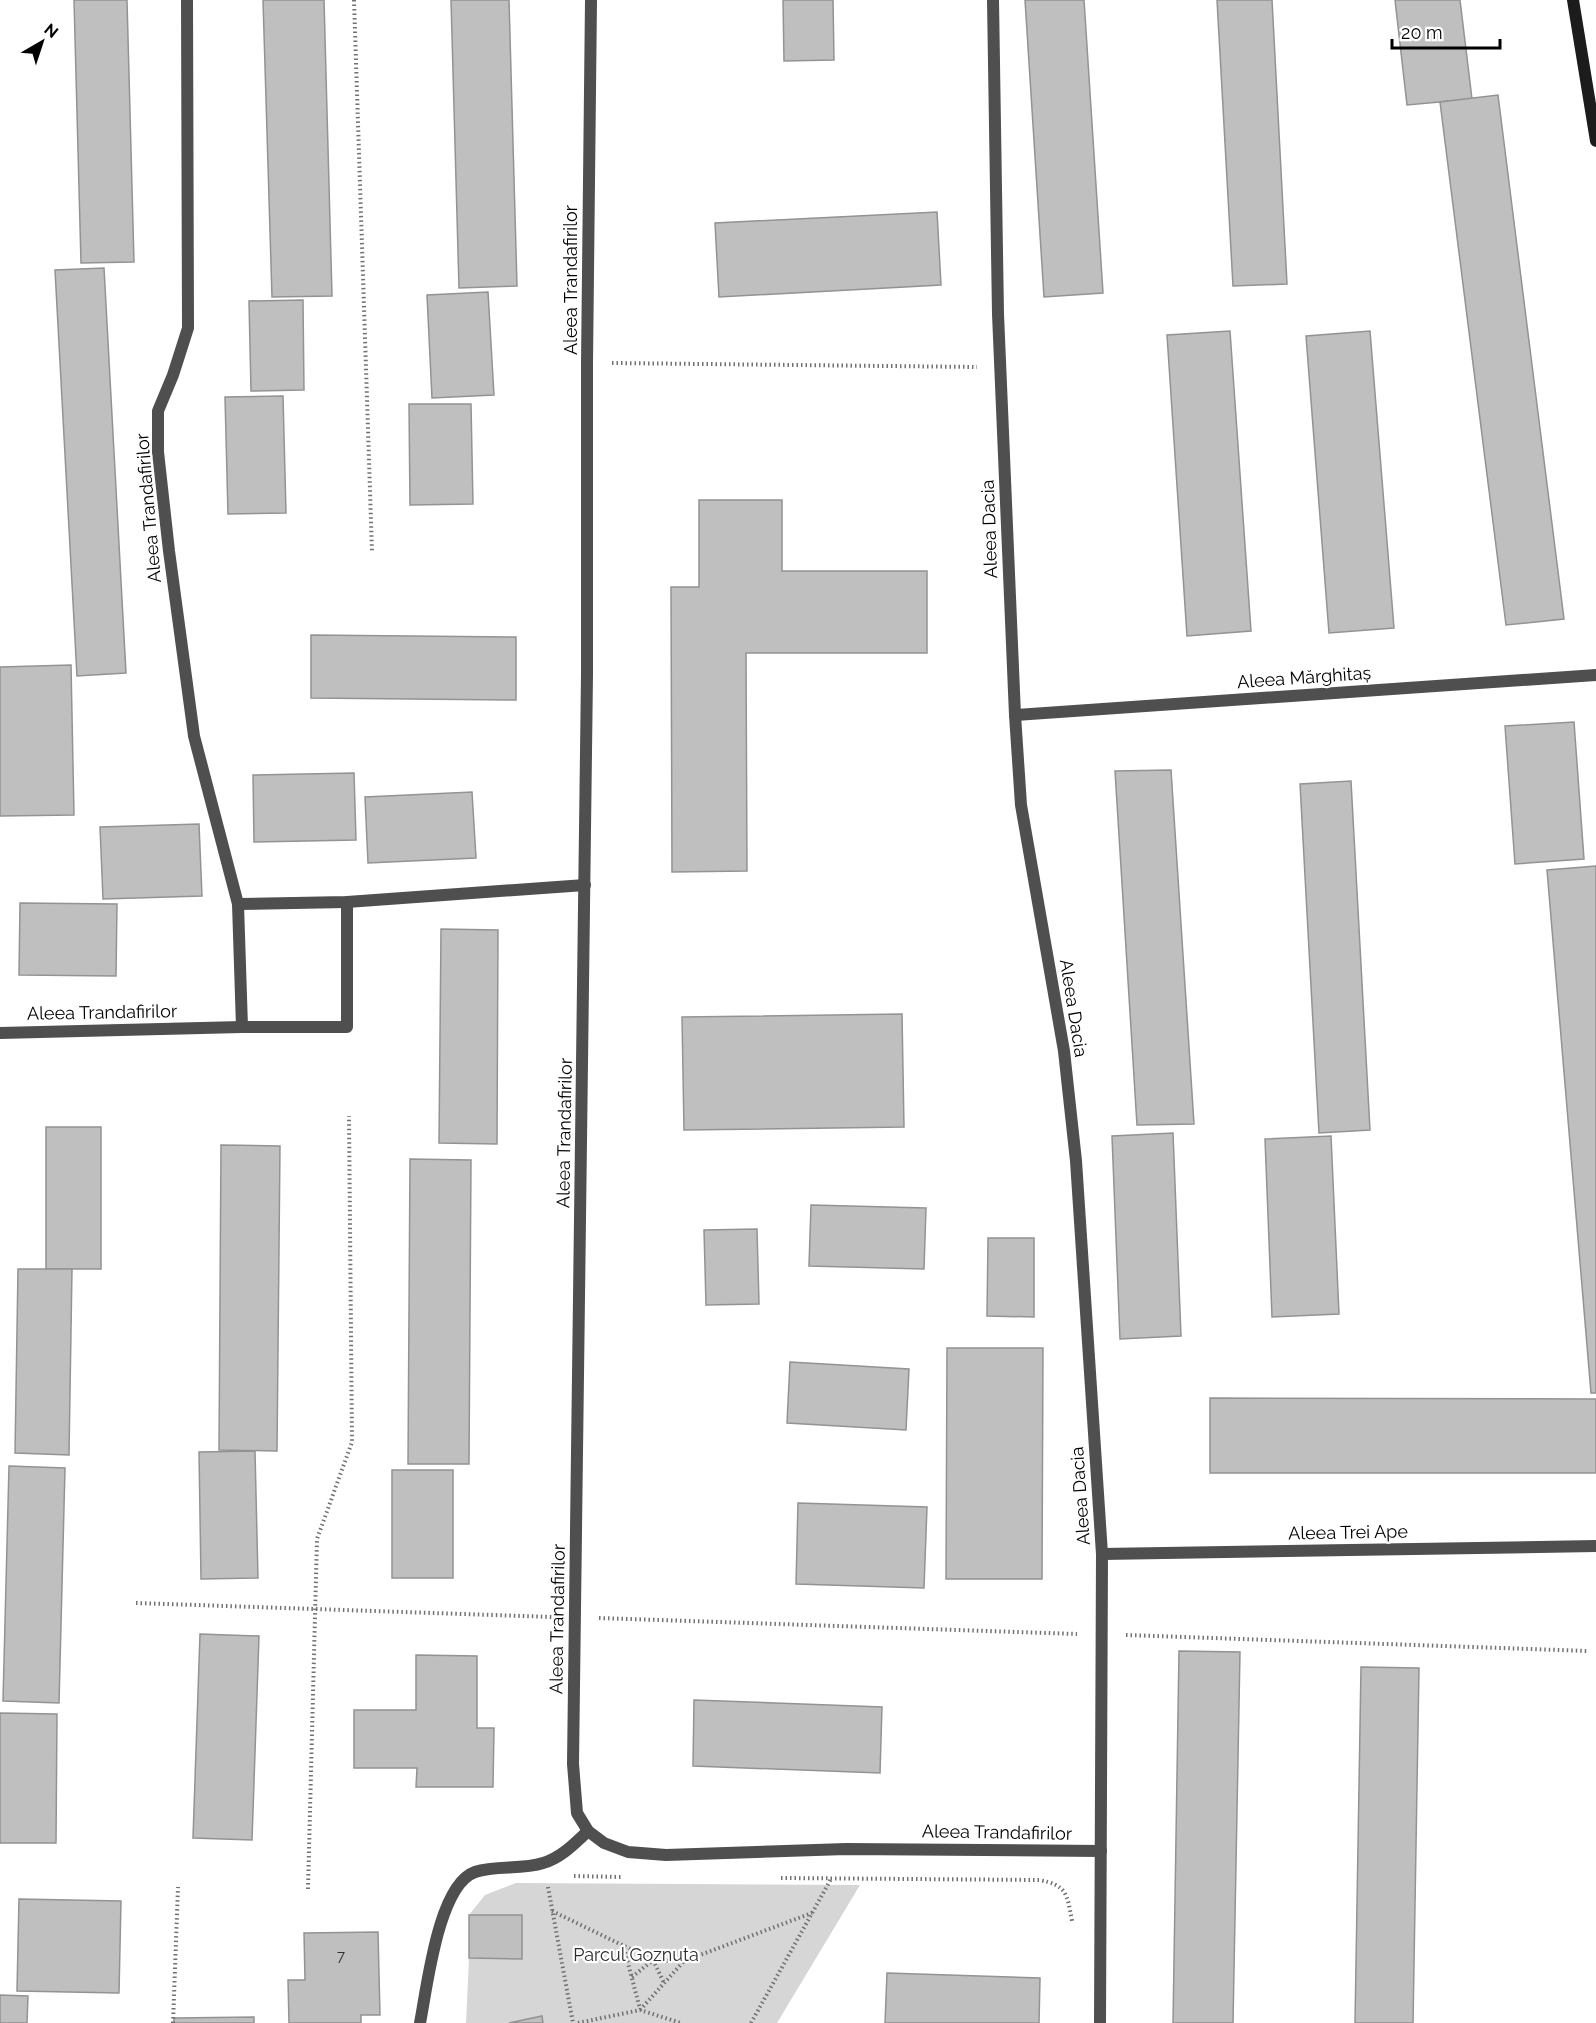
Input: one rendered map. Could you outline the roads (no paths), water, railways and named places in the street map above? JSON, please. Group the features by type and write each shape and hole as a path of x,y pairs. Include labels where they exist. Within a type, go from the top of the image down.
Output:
{"main road":[{"path":"1573,0 1596,141"}],"street":[{"name":"Aleea Trandafirilor","path":"187,0 188,328 173,375 158,411 158,452 194,736 238,904 242,1027"},
{"name":"Aleea Trandafirilor","path":"591,0 585,885 573,1764 578,1813 588,1831 604,1844 628,1852 666,1855 846,1849 1101,1851"},
{"name":"Aleea Dacia","path":"993,0 998,314 1021,805 1064,1051 1076,1161 1102,1554 1100,2023"},
{"name":"Aleea Mărghitaș","path":"1015,715 1596,675"},
{"path":"238,904 347,902 585,885"},
{"name":"Aleea Trandafirilor","path":"0,1033 242,1027 347,1027 347,902"},
{"name":"Aleea Trei Ape","path":"1102,1554 1596,1546"},
{"path":"420,2023 441,1917 462,1880 475,1872 544,1863 564,1853 588,1831"}],"park label":[{"name":"Parcul Goznuta","path":"636,1954"}]}
